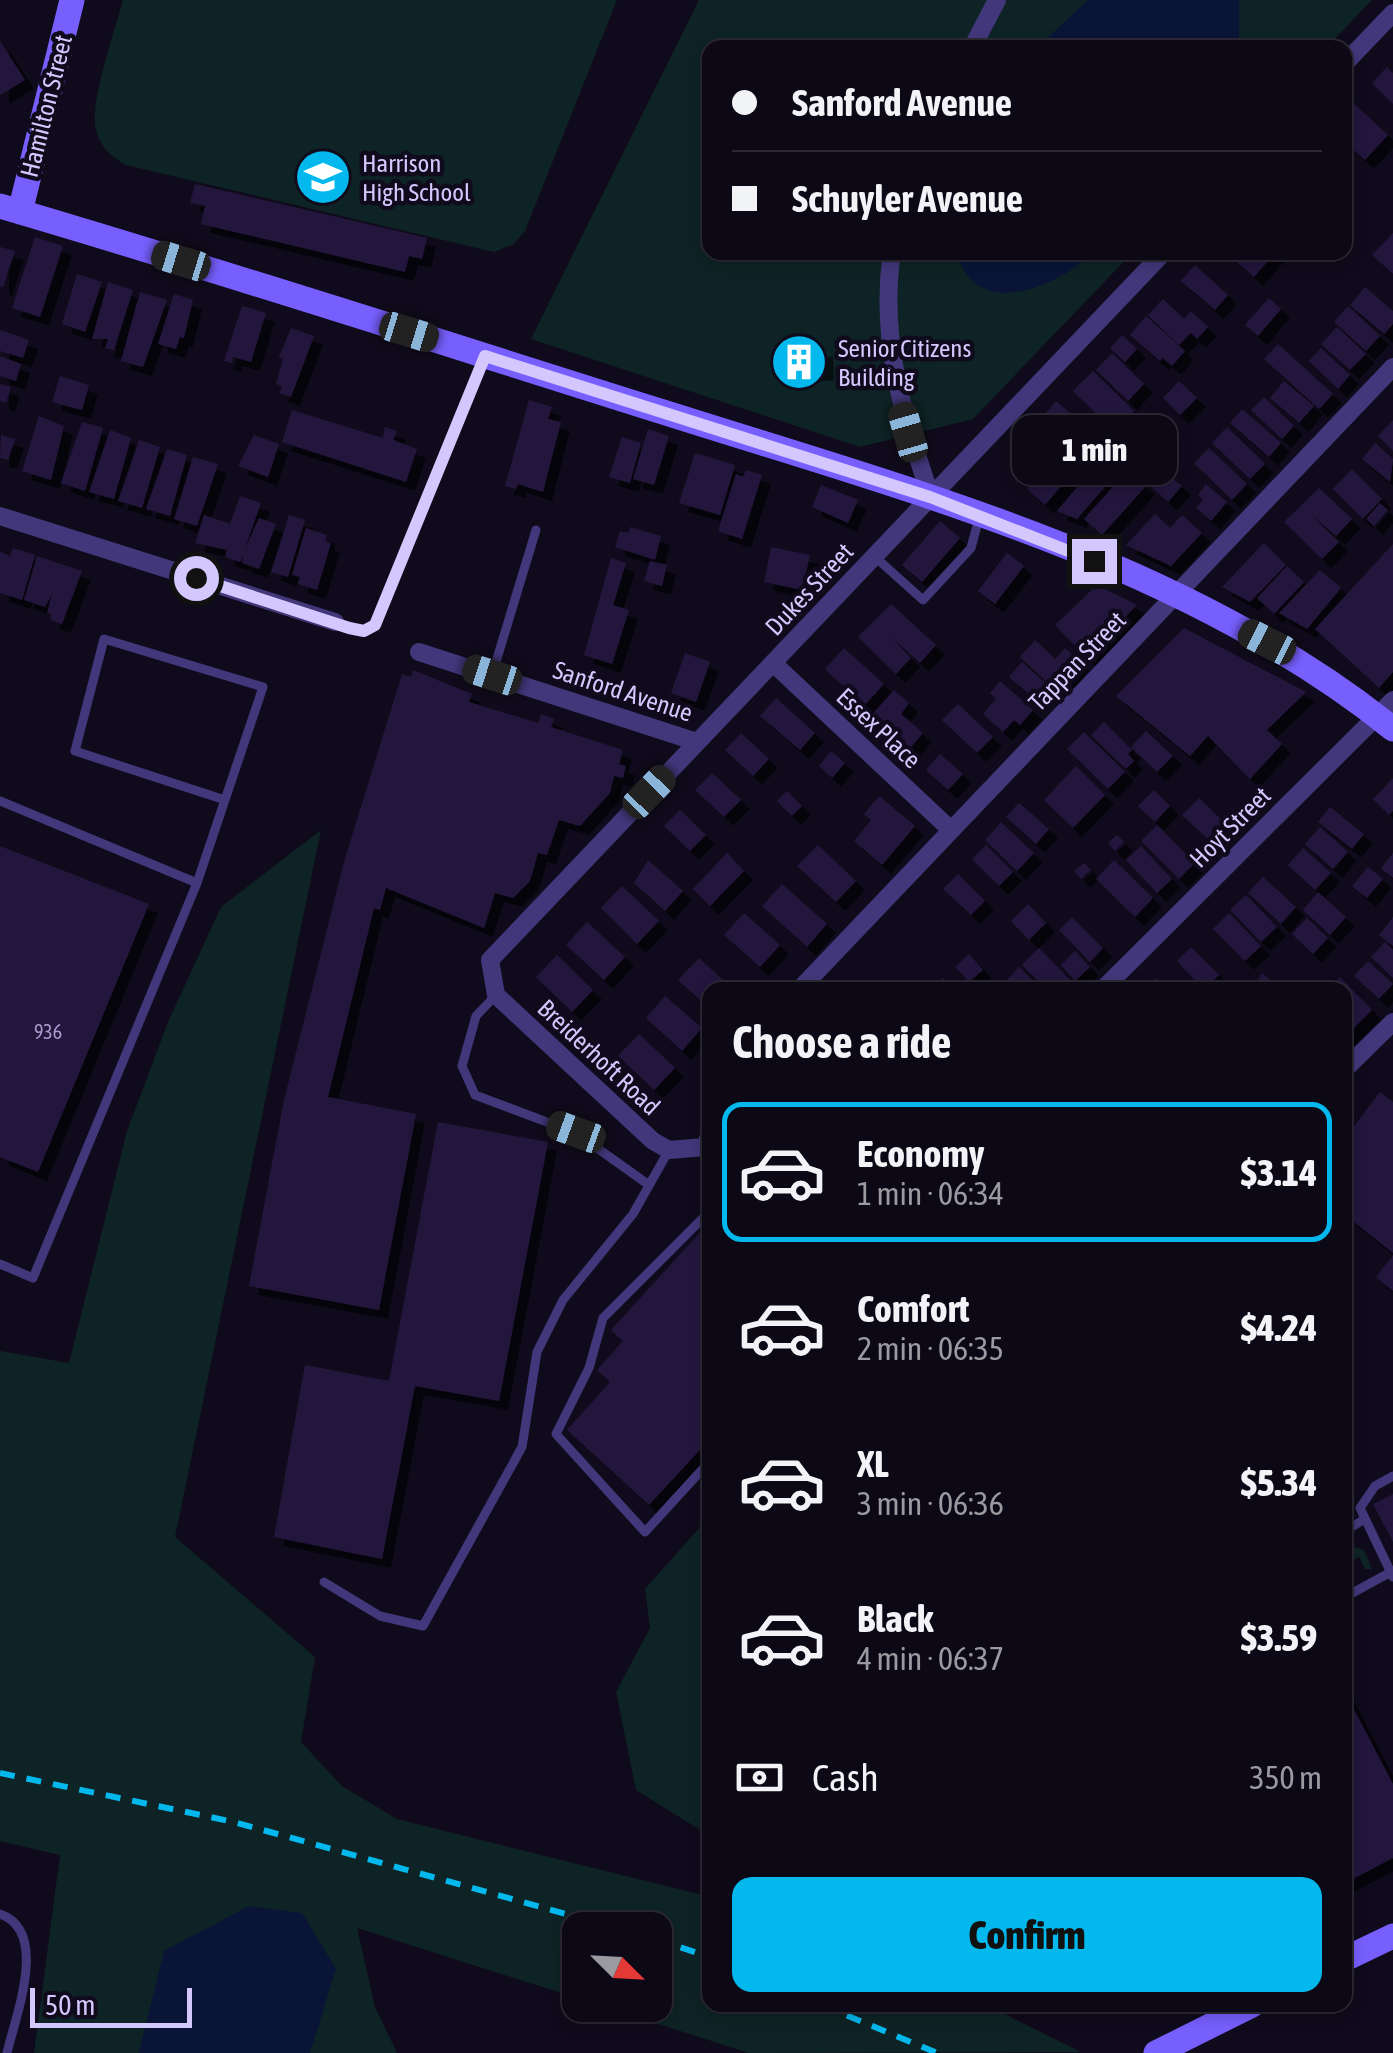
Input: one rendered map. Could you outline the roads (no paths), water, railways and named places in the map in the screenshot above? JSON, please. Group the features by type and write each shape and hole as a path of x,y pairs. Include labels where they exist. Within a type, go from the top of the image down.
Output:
{"main road":[{"name":"Hamilton Street","path":"10,208 72,0"},
{"path":"10,208 980,514 1174,596 1297,658 1388,715"},
{"path":"1352,1956 1393,1936"},
{"path":"1156,2053 1238,2012"}],"street":[{"path":"976,40 996,0"},
{"path":"1352,56 1393,13"},
{"path":"892,260 888,316 892,360 905,420 930,497"},
{"name":"Dukes Street","path":"496,996 490,960 1156,260"},
{"name":"Tappan Street","path":"806,982 1393,367"},
{"path":"0,516 335,622"},
{"name":"Sanford Avenue","path":"419,652 697,742"},
{"name":"Essex Place","path":"773,663 951,830"},
{"name":"Hoyt Street","path":"1110,982 1388,715"},
{"name":"Breiderhoft Road","path":"496,996 653,1141 669,1150 702,1144"},
{"path":"1352,1062 1391,1028"}],"lane":[{"path":"335,622 364,631 375,625 485,356"},
{"path":"874,556 923,600 971,548 980,514"},
{"path":"492,675 536,530"},
{"path":"0,1264 33,1278 196,882 263,687 104,639 74,751 224,800"},
{"path":"0,801 196,882"},
{"path":"496,996 476,1016 462,1066 475,1095 576,1132 649,1185"},
{"path":"324,1582 380,1616 423,1626 522,1447 536,1352 563,1300 633,1214 669,1150"},
{"path":"702,1219 603,1318 589,1368 556,1434 645,1532 702,1470"},
{"path":"1352,1594 1392,1575 1360,1508 1365,1496 1393,1476"},
{"path":"1352,1527 1363,1520"},
{"path":"0,1914 10,1918 26,1942 26,1967 7,2053"}],"water":[{"path":"1088,0 1239,0 1239,40 1045,40"},
{"path":"961,260 1084,260 1060,277 1019,292 981,287 967,274"},
{"path":"249,1906 302,1913 336,1969 310,2053 139,2053 164,1951"}],"railway":[{"path":"0,1773 234,1822 562,1913"},
{"path":"672,1945 702,1954"},
{"path":"839,2012 937,2053"}],"place":[{"name":"Harrison High School","path":"323,177"},
{"name":"Senior Citizens Building","path":"799,362"}]}
